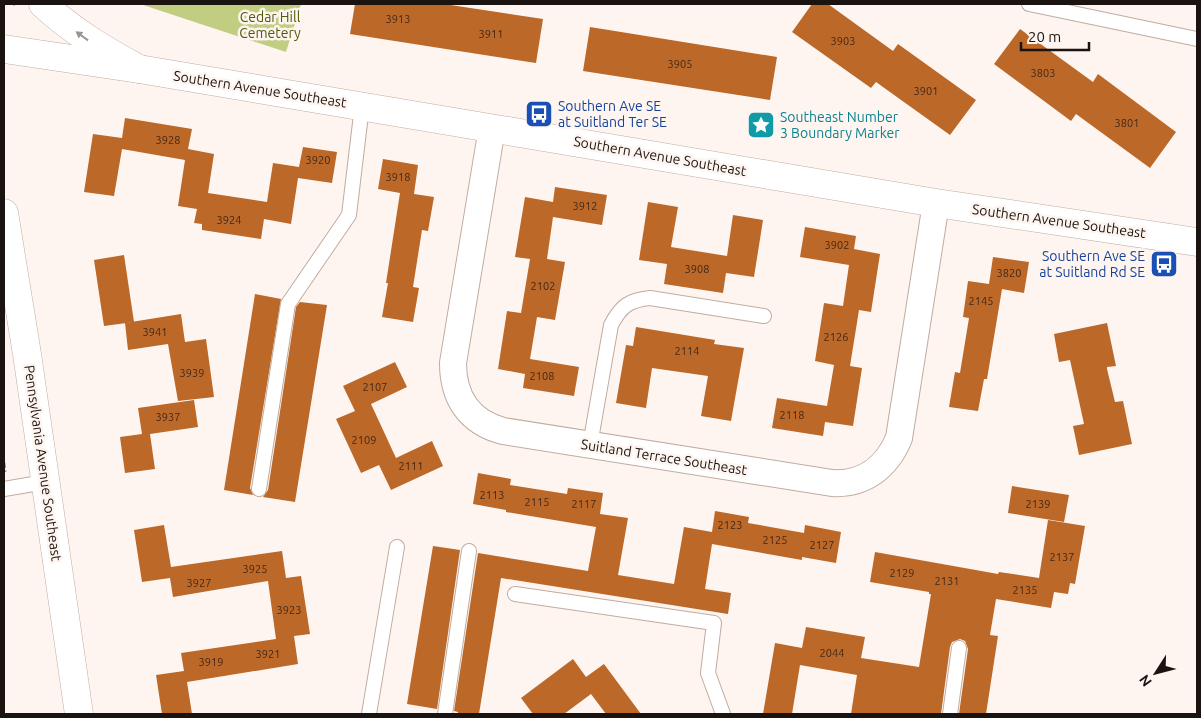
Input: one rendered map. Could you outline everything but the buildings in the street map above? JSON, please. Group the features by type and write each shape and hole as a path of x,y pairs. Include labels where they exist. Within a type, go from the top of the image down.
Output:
{"main road":[{"path":"43,4 60,20 92,43 139,69"},
{"name":"Southern Avenue Southeast","path":"4,49 139,69 936,203 1197,242"},
{"name":"Pennsylvania Avenue Southeast","path":"4,213 11,298 45,482 79,714"}],"street":[{"name":"Suitland Terrace Southeast","path":"492,128 453,363 455,387 466,408 487,426 503,431 832,483 849,483 874,472 892,454 899,438 936,203"}],"lane":[{"path":"1029,4 1197,39"},
{"path":"259,489 288,304 349,215 362,106"},
{"path":"590,445 611,325 617,314 626,304 636,299 650,298 764,316"},
{"path":"4,490 45,482"},
{"path":"369,714 397,547"},
{"path":"445,714 469,551"},
{"path":"515,594 714,624 708,673 723,714"},
{"path":"950,714 959,648"}],"green space":[{"name":"Cedar Hill Cemetery","path":"140,4 301,4 286,52"}],"place":[{"name":"Southern Ave SE at Suitland Ter SE","path":"539,114"},
{"name":"Southeast Number 3 Boundary Marker","path":"761,125"},
{"name":"Southern Ave SE at Suitland Rd SE","path":"1164,264"}]}
